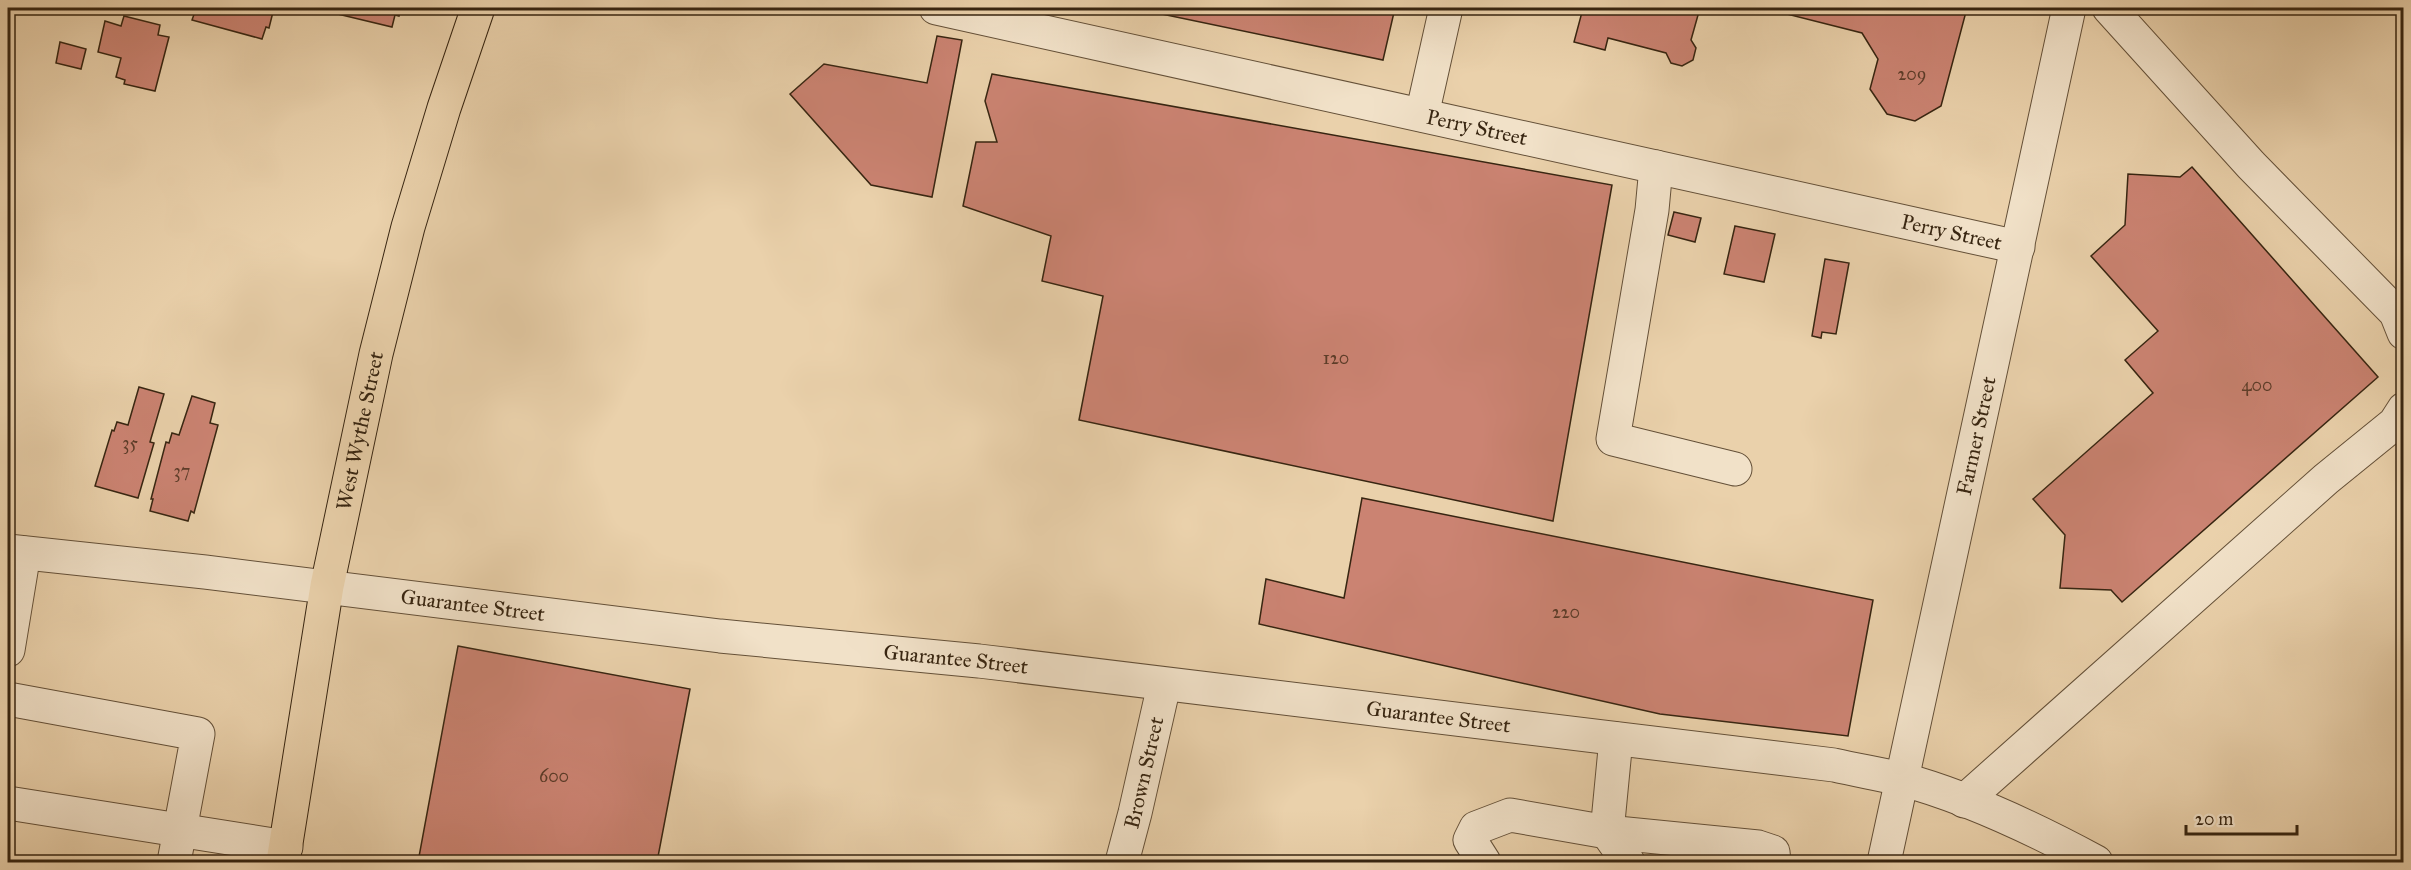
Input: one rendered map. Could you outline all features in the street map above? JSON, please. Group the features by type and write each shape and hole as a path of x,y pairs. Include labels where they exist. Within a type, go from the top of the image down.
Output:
{"main road":[{"name":"West Wythe Street","path":"284,855 327,586 376,354 405,238 444,108 478,8"}],"street":[{"name":"Perry Street","path":"936,8 2018,247"},
{"path":"1422,115 1446,8"},
{"name":"Farmer Street","path":"1884,862 2069,8"},
{"path":"2109,8 2251,165 2401,322"},
{"path":"1656,167 1652,210 1613,439 1735,469"},
{"path":"1964,801 2317,487 2395,423 2403,409"},
{"name":"Guarantee Street","path":"16,552 327,586 720,636 979,661 1834,765 1902,780 1964,801 2062,843 2096,862"},
{"path":"8,650 16,552"},
{"name":"Brown Street","path":"1122,862 1164,685"},
{"path":"8,699 198,734 174,862"},
{"path":"1616,739 1607,832 1628,862"},
{"path":"8,803 180,831 284,855"},
{"path":"1484,862 1470,840 1471,834 1476,828 1510,815 1607,832 1758,847 1773,852 1774,862"}],"building":[{"path":"192,8 274,8 269,28 266,27 262,39 192,20 196,9"},
{"path":"326,8 401,8 399,16 395,15 392,27 325,11"},
{"path":"1133,8 1395,8 1383,60"},
{"path":"1590,8 1700,8 1691,40 1696,48 1693,60 1682,66 1671,63 1666,53 1608,38 1605,50 1574,42 1582,12 1588,13"},
{"path":"1763,8 1967,8 1941,106 1915,121 1887,114 1870,89 1878,59 1862,33"},
{"path":"124,16 160,25 158,35 169,37 155,91 124,84 125,80 116,77 121,58 98,52 105,21 121,26"},
{"path":"937,36 962,40 932,197 871,185 790,94 824,64 927,83"},
{"path":"60,42 86,49 81,69 56,63"},
{"path":"992,74 1612,185 1553,521 1079,420 1103,296 1042,281 1051,236 963,206 976,142 997,142 985,101"},
{"path":"2192,167 2378,377 2122,602 2111,590 2060,588 2065,535 2033,499 2153,393 2125,360 2158,331 2091,256 2125,225 2128,174 2180,177"},
{"path":"1674,212 1701,218 1695,242 1668,235"},
{"path":"1735,226 1775,234 1764,282 1724,274"},
{"path":"1825,259 1849,263 1836,334 1822,332 1821,338 1812,336"},
{"path":"139,387 164,394 150,442 154,443 138,498 95,486 112,430 114,431 117,422 128,425"},
{"path":"192,396 215,403 210,423 218,425 194,513 191,511 188,521 150,511 166,442 169,443 172,433 179,435"},
{"path":"1362,498 1873,600 1848,736 1660,714 1259,624 1266,579 1344,598"},
{"path":"458,646 690,689 657,862 418,862"}]}
